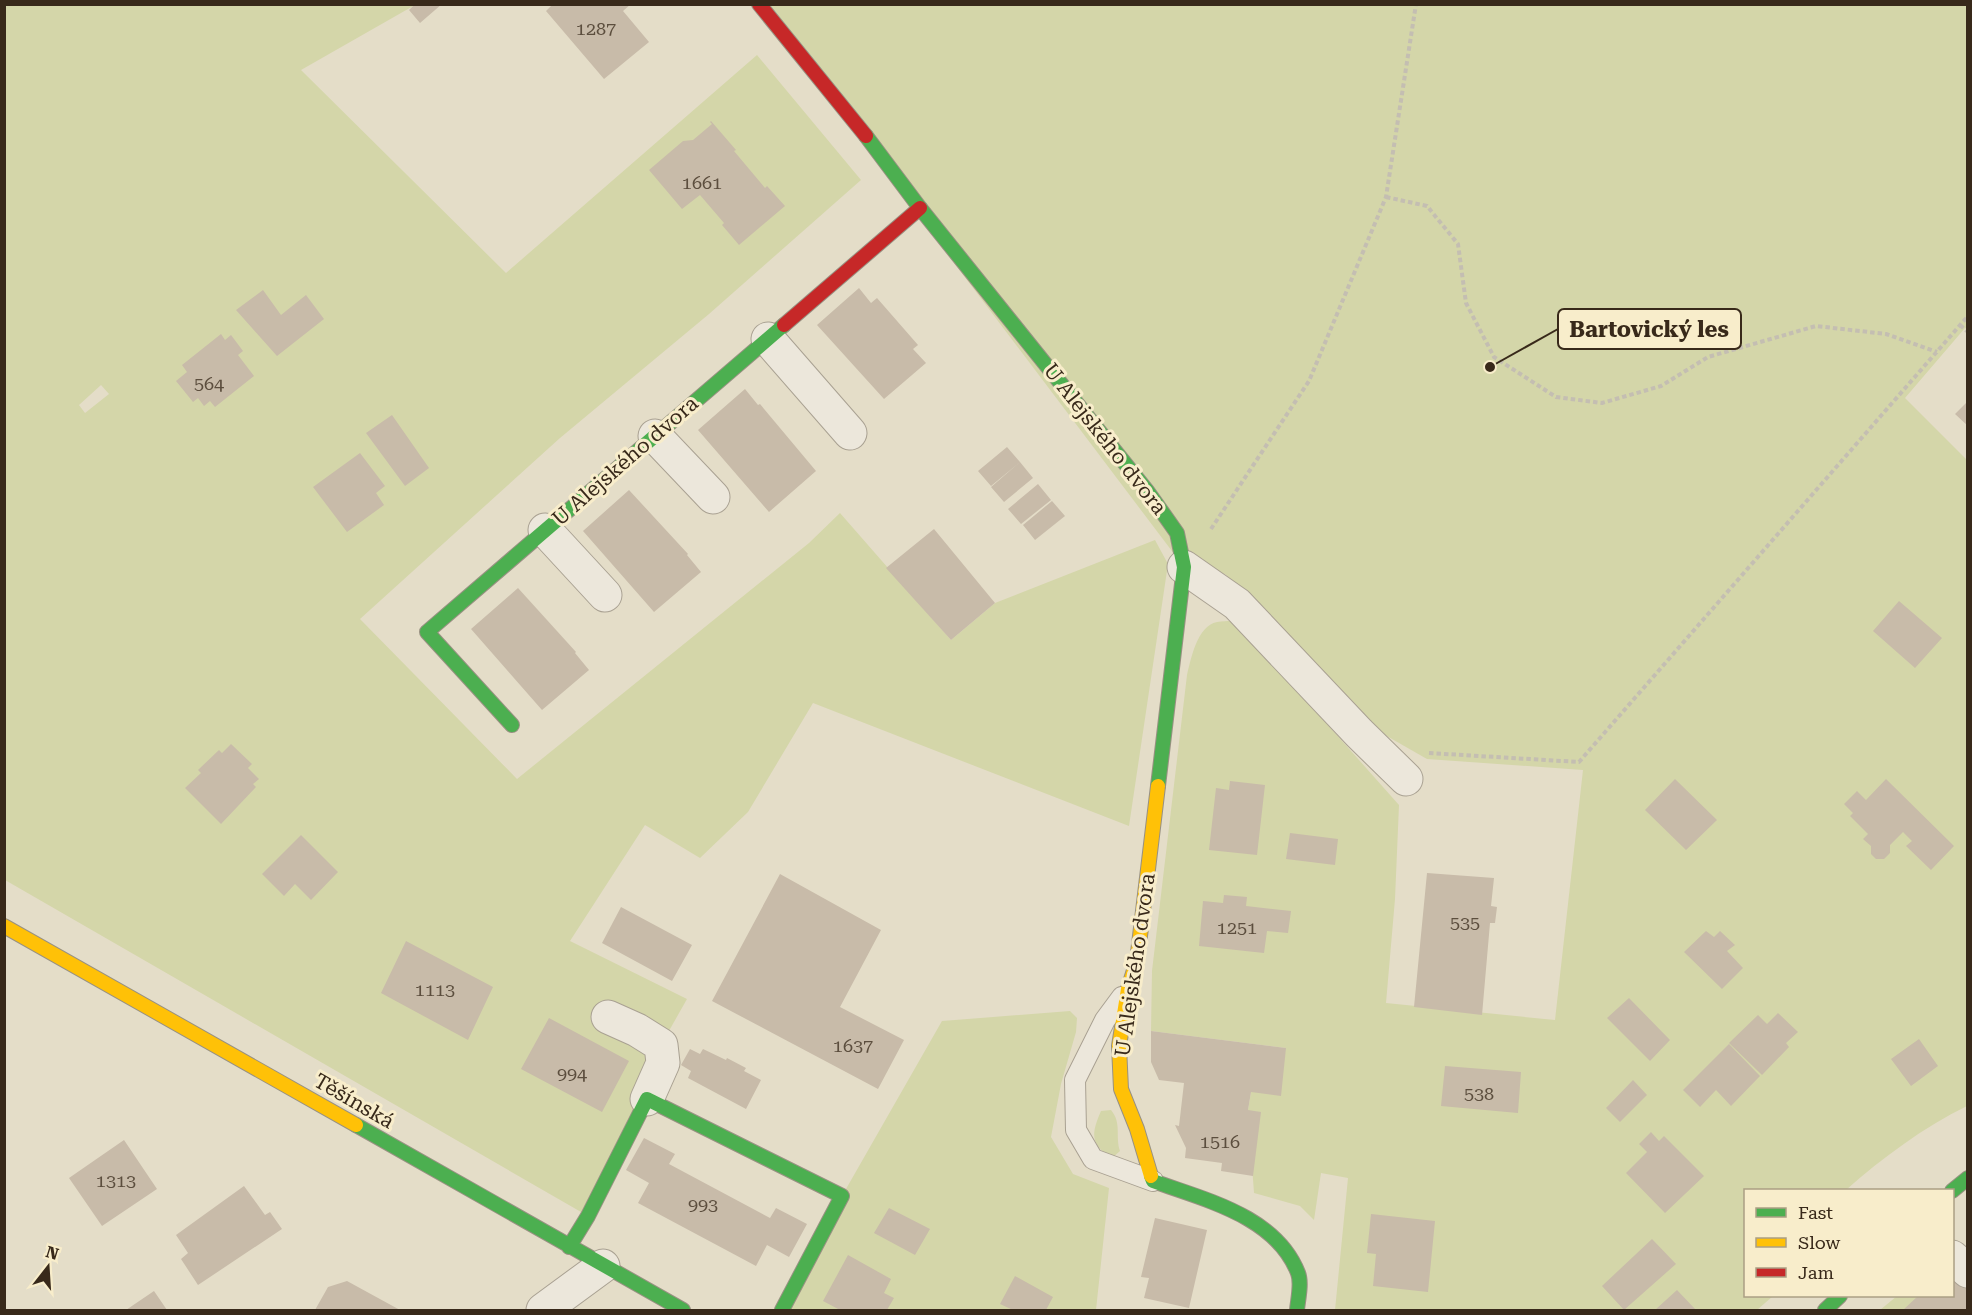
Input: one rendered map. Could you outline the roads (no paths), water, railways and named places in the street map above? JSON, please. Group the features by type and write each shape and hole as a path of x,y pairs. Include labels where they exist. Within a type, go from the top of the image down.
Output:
{"street":[{"name":"U Alejského dvora","path":"759,4 1149,492 1177,533 1184,567 1137,961 1128,989 1119,1046 1121,1089 1137,1129 1153,1181"},
{"name":"U Alejského dvora","path":"512,725 427,632 920,208"},
{"path":"768,339 850,433"},
{"path":"655,436 713,497"},
{"path":"545,530 605,595"},
{"path":"1184,567 1237,604 1359,733 1406,779"},
{"name":"Těšínská","path":"4,926 684,1311"},
{"path":"569,1247 588,1216 663,1063 661,1045 637,1030 608,1017"},
{"path":"647,1099 842,1196 782,1311"},
{"path":"1954,1190 1968,1178"},
{"path":"1153,1181 1234,1210 1281,1243 1299,1275 1298,1311"},
{"path":"1954,1258 1968,1271"},
{"path":"543,1311 603,1266"},
{"path":"1824,1311 1839,1297"}],"lane":[{"path":"1128,989 1105,1020 1076,1080 1076,1131 1093,1159 1153,1181"}],"place":[{"name":"Bartovický les","path":"1490,367"}]}
